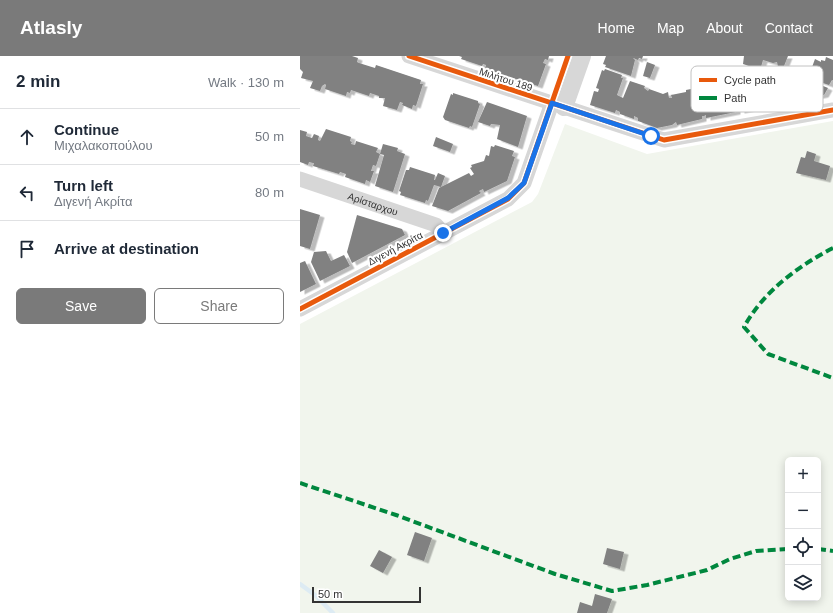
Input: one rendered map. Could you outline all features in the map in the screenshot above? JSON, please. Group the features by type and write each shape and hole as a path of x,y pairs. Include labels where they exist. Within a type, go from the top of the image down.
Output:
{"street":[{"name":"Μιλήτου 189","path":"409,56 664,140 822,112"},
{"name":"Διγενή Ακρίτα","path":"558,105 568,56"},
{"name":"Διγενή Ακρίτα","path":"300,309 508,198 524,183 558,105 582,56"},
{"name":"Μιλήτου 189","path":"823,112 833,110"},
{"name":"Αρίσταρχου","path":"300,179 436,225 443,233"}],"shaded area":[{"path":"833,121 833,613 300,613 300,324 532,202 538,194 565,124 647,154"}],"building":[{"path":"300,56 352,56 358,58 357,62 359,63 375,68 376,65 421,80 420,84 423,84 416,106 413,105 412,109 402,105 403,103 400,102 397,110 383,106 385,98 379,98 379,96 370,93 369,96 351,90 350,93 347,92 346,96 325,89 325,84 322,86 320,91 310,88 313,81 301,78 303,72 300,69"},
{"path":"459,56 549,56 548,60 545,59 543,63 546,64 538,86 485,69 486,65 483,64 482,66 461,59 462,57"},
{"path":"606,56 643,56 642,59 639,58 638,60 633,58 635,60 631,76 605,67 606,65 603,64"},
{"path":"744,56 788,56 784,66 778,66 777,62 773,63 763,60 761,66 749,66 743,64"},
{"path":"826,57 833,60 833,80 829,85 823,83 823,66 812,66 815,59 821,62 821,60 825,61"},
{"path":"647,62 655,65 650,78 643,76"},
{"path":"605,69 622,75 621,78 623,78 617,95 623,98 630,81 645,86 644,88 648,91 649,89 663,94 668,92 669,98 672,98 671,95 686,92 686,90 691,89 691,112 736,112 706,118 706,115 702,116 702,119 677,125 676,122 672,125 657,128 638,121 638,118 634,116 634,119 620,114 620,112 616,110 615,113 590,105 594,91 598,92 599,89 596,88 602,70 604,71"},
{"path":"823,86 828,88 823,95"},
{"path":"453,93 478,101 480,104 472,127 470,126 469,128 445,120 443,117 451,94 453,95"},
{"path":"487,102 527,116 518,147 497,139 500,125 491,124 490,126 478,122"},
{"path":"326,129 351,137 351,144 355,145 356,141 378,148 376,152 380,154 376,166 373,165 371,171 374,171 370,182 366,180 365,184 345,177 346,174 340,172 339,174 313,166 314,163 309,162 308,165 300,162 300,130 307,132 306,136 312,138 314,134 319,136 318,140 320,141"},
{"path":"436,137 453,144 450,152 433,146"},
{"path":"383,144 398,148 397,151 405,154 393,192 375,186 384,155 380,154"},
{"path":"495,145 514,151 512,156 515,157 507,181 484,192 483,189 479,191 481,193 448,211 432,206 439,188 469,173 471,176 474,174 470,168 472,167 471,165 484,161 486,155 489,156 491,146 494,147"},
{"path":"807,151 816,154 814,161 830,166 826,180 796,173 801,157 805,158"},
{"path":"410,167 435,175 434,180 438,173 445,176 441,187 434,185 428,201 426,200 425,203 400,195 401,192 399,191 406,170 409,170"},
{"path":"300,209 320,215 310,249 300,246"},
{"path":"357,215 402,229 405,235 352,263 347,252"},
{"path":"326,251 331,261 344,255 350,266 320,281 311,262 314,252"},
{"path":"305,261 316,284 300,292 300,263"},
{"path":"415,532 432,538 424,561 407,555"},
{"path":"607,548 624,552 620,569 603,564"},
{"path":"379,550 392,557 383,573 370,566"},
{"path":"595,594 612,599 607,613 577,613 580,602 592,606"}],"waterway":[{"path":"300,584 315,595 333,613"}],"marked path":[{"path":"833,248 807,263 782,281 761,302 744,327 768,354 833,378"},
{"path":"300,483 396,515 555,574 612,591 647,585 707,570 730,559 756,551 785,549"},
{"path":"821,549 833,551"}],"cycle path":[{"path":"409,56 664,140 822,112"},
{"path":"300,309 508,199 524,183 568,56"},
{"path":"823,112 833,110"}],"route":[{"path":"443,233 508,198 518,191 524,183 552,103 651,136"}]}
